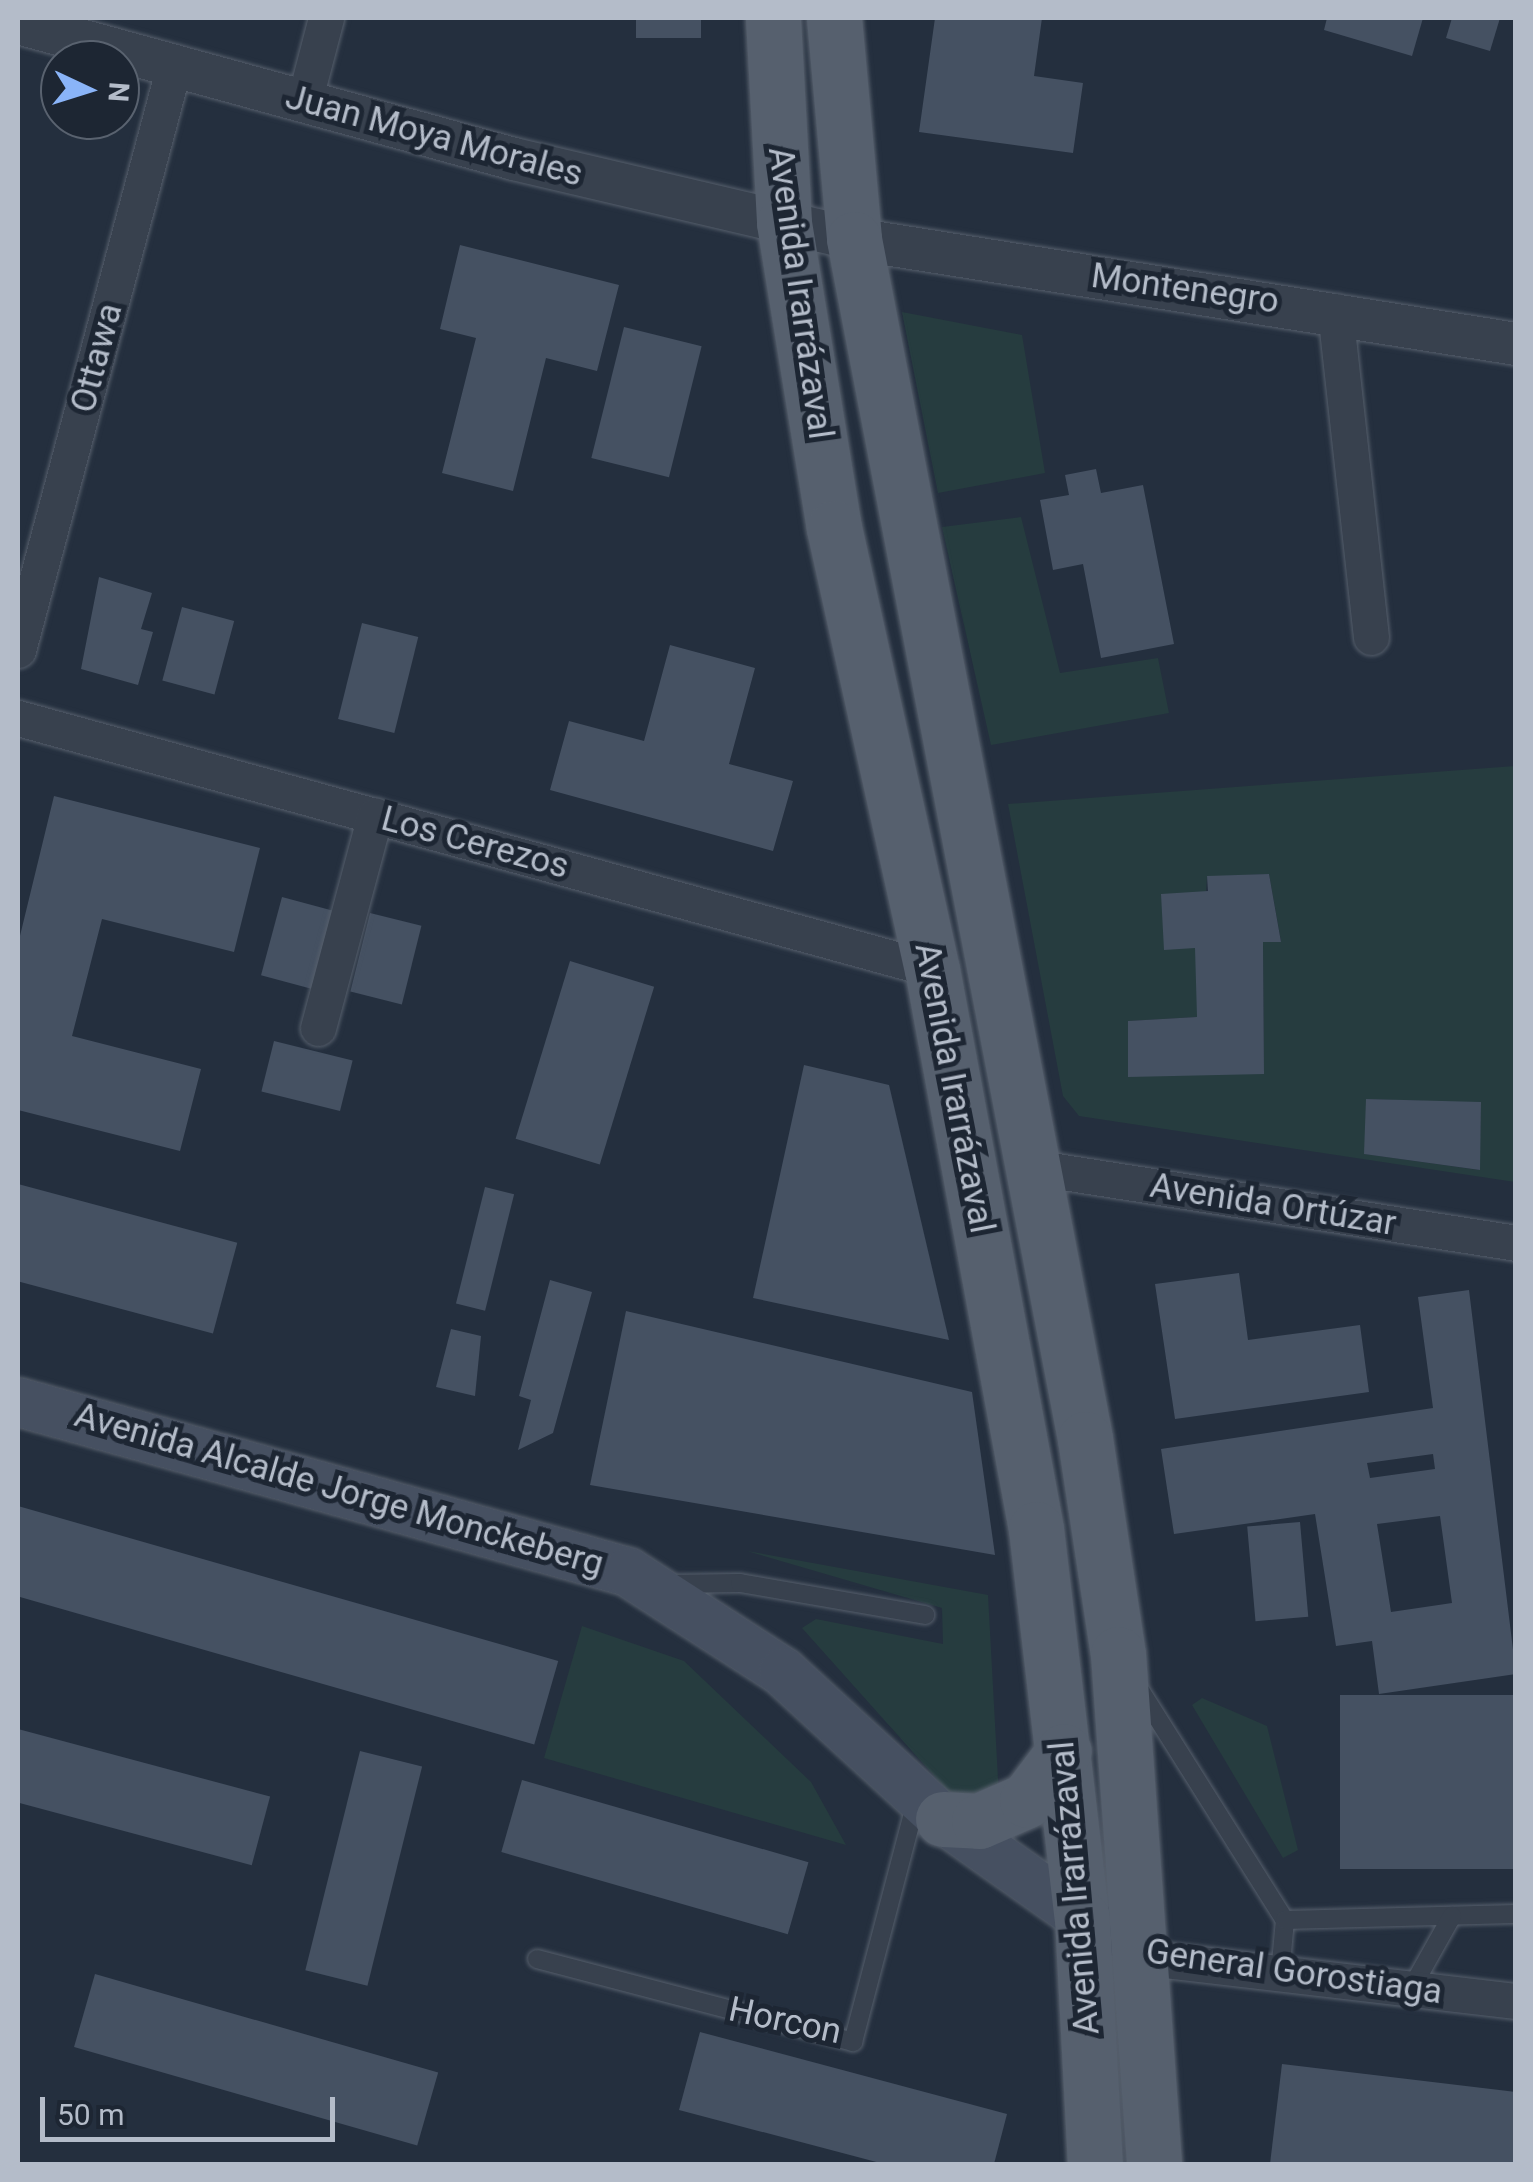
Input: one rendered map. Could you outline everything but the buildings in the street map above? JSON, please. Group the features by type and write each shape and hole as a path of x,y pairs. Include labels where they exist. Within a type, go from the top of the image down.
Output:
{"main road":[{"name":"Avenida Irarrázaval","path":"774,18 784,223 834,528 932,969 1015,1396 1064,1751 1082,1918 1095,2164"},
{"name":"Avenida Irarrázaval","path":"834,18 854,239 1031,1167 1118,1654 1154,2164"},
{"name":"Avenida Alcalde Jorge Monckeberg","path":"18,1402 550,1544 654,1585 783,1672 930,1809 1082,1918"},
{"path":"930,1809 979,1821 1026,1800 1064,1751"},
{"name":"General Gorostiaga","path":"1082,1918 1140,1958"}],"street":[{"path":"304,102 326,18"},
{"name":"Juan Moya Morales","path":"27,22 304,102 854,239"},
{"name":"Ottawa","path":"18,650 174,66"},
{"name":"Montenegro","path":"854,239 1335,311 1516,344"},
{"path":"1335,311 1371,638"},
{"name":"Los Cerezos","path":"18,718 932,969"},
{"path":"318,1028 374,816"},
{"name":"Avenida Ortúzar","path":"1031,1167 1516,1243"},
{"name":"General Gorostiaga","path":"1140,1958 1516,2001"}],"lane":[{"path":"654,1585 740,1583 925,1615"},
{"path":"1118,1654 1285,1920 1280,1974"},
{"name":"Horcon","path":"537,1959 853,2042 930,1809"},
{"path":"1285,1920 1516,1914"},
{"path":"1411,1989 1452,1916"}],"green space":[{"path":"902,312 1022,335 1045,473 938,493"},
{"path":"1021,517 1060,673 1158,658 1169,713 991,745 942,527"},
{"path":"1515,766 1515,1182 1079,1116 1063,1096 1008,804","holes":["1269,874 1281,941 1263,942 1264,1073 1129,1021 1197,1017 1207,877","1367,1099 1481,1103 1479,1170 1365,1154"]},
{"path":"747,1551 988,1595 999,1797 962,1807 802,1628 816,1619 943,1644 942,1608"},
{"path":"582,1626 684,1661 811,1782 846,1845 544,1758"},
{"path":"1202,1698 1267,1726 1298,1850 1283,1858 1192,1705"}]}
